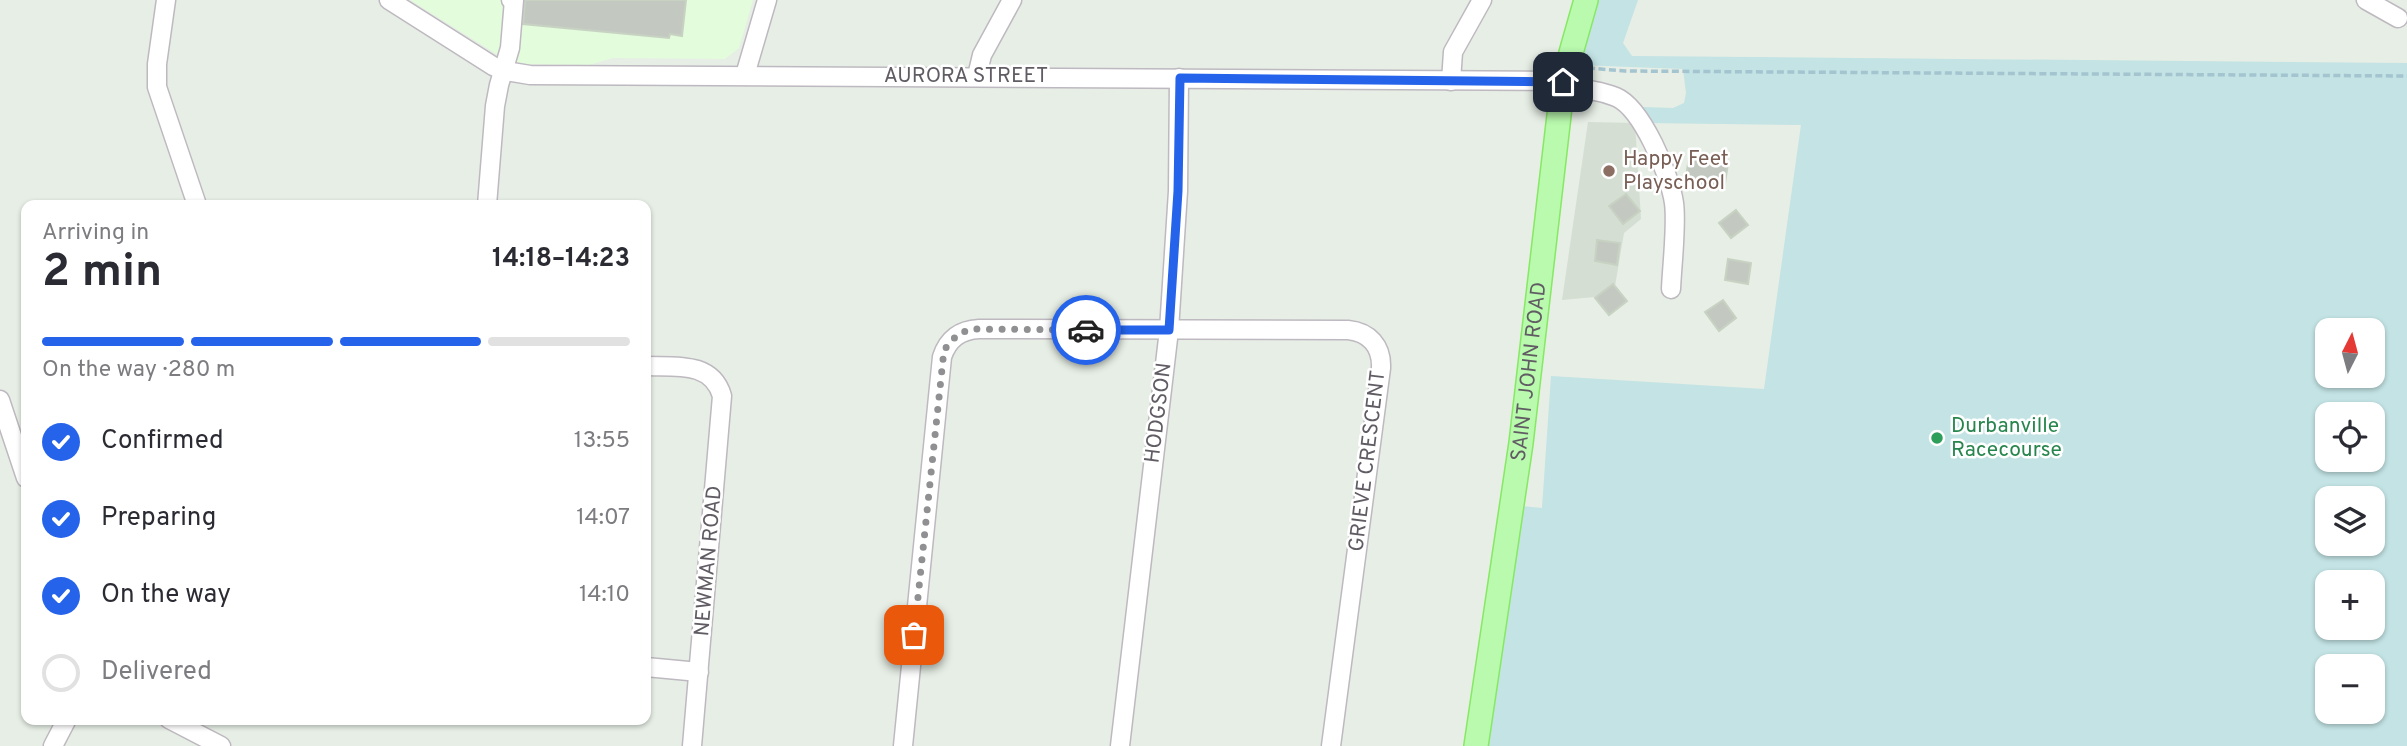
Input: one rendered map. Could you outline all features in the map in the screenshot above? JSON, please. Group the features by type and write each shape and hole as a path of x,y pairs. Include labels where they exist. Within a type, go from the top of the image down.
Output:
{"main road":[{"name":"SAINT JOHN ROAD","path":"1476,746 1521,443 1565,78 1586,0"}],"street":[{"path":"166,0 157,64 157,87 195,200"},
{"name":"AURORA STREET","path":"389,0 482,60 505,71 552,76 1451,80 1565,78 1617,97 1627,104 1653,145 1667,177 1674,204 1671,289"},
{"path":"487,200 495,106 510,48 514,1 511,0"},
{"path":"745,75 767,0"},
{"path":"977,76 982,55 1012,0"},
{"path":"1451,80 1453,52 1482,0"},
{"path":"2366,0 2398,18"},
{"name":"HODGSON","path":"1120,746 1169,330 1178,191 1180,78"},
{"path":"903,746 942,357 948,344 958,334 972,329 1169,330"},
{"name":"GRIEVE CRESCENT","path":"1169,330 1357,331 1372,340 1380,354 1381,368 1331,746"},
{"name":"NEWMAN ROAD","path":"651,366 698,369 712,378 720,389 723,403 692,746"},
{"path":"0,400 21,463"},
{"path":"651,667 699,672"},
{"path":"53,746 64,725"},
{"path":"181,725 221,746"}],"path":[{"path":"1565,78 1625,71 2407,76"}],"shaded area":[{"path":"410,0 753,0 739,48 725,59 613,58 589,65 527,64 506,60"},
{"name":"Durbanville Racecourse","path":"1596,0 1638,0 1623,43 1632,56 2407,63 2407,746 1485,746 1521,506 1542,508 1551,376 1764,389 1801,125 1646,123 1641,115 1642,107 1673,108 1684,103 1686,93 1683,69 1579,65"},
{"name":"Happy Feet Playschool","path":"1588,122 1635,123 1641,219 1624,233 1615,286 1627,301 1609,315 1595,297 1562,300"}],"building":[{"path":"525,0 686,0 682,36 670,34 669,38 523,24"},
{"path":"1689,157 1728,163 1724,190 1685,184"},
{"path":"1626,194 1640,211 1623,224 1609,206"},
{"path":"1736,210 1748,225 1731,238 1719,223"},
{"path":"1597,240 1620,243 1617,265 1595,261"},
{"path":"1728,259 1751,263 1748,284 1725,280"},
{"path":"1613,284 1627,301 1609,315 1595,298"},
{"path":"1723,300 1736,318 1719,331 1705,312"}],"way so far":[{"path":"914,635 944,350 958,334 972,329 1086,330"}],"place":[{"name":"Happy Feet Playschool","path":"1609,171"},
{"name":"Durbanville Racecourse","path":"1937,438"}],"route":[{"path":"1086,330 1169,330 1178,191 1180,78 1563,82"}]}
